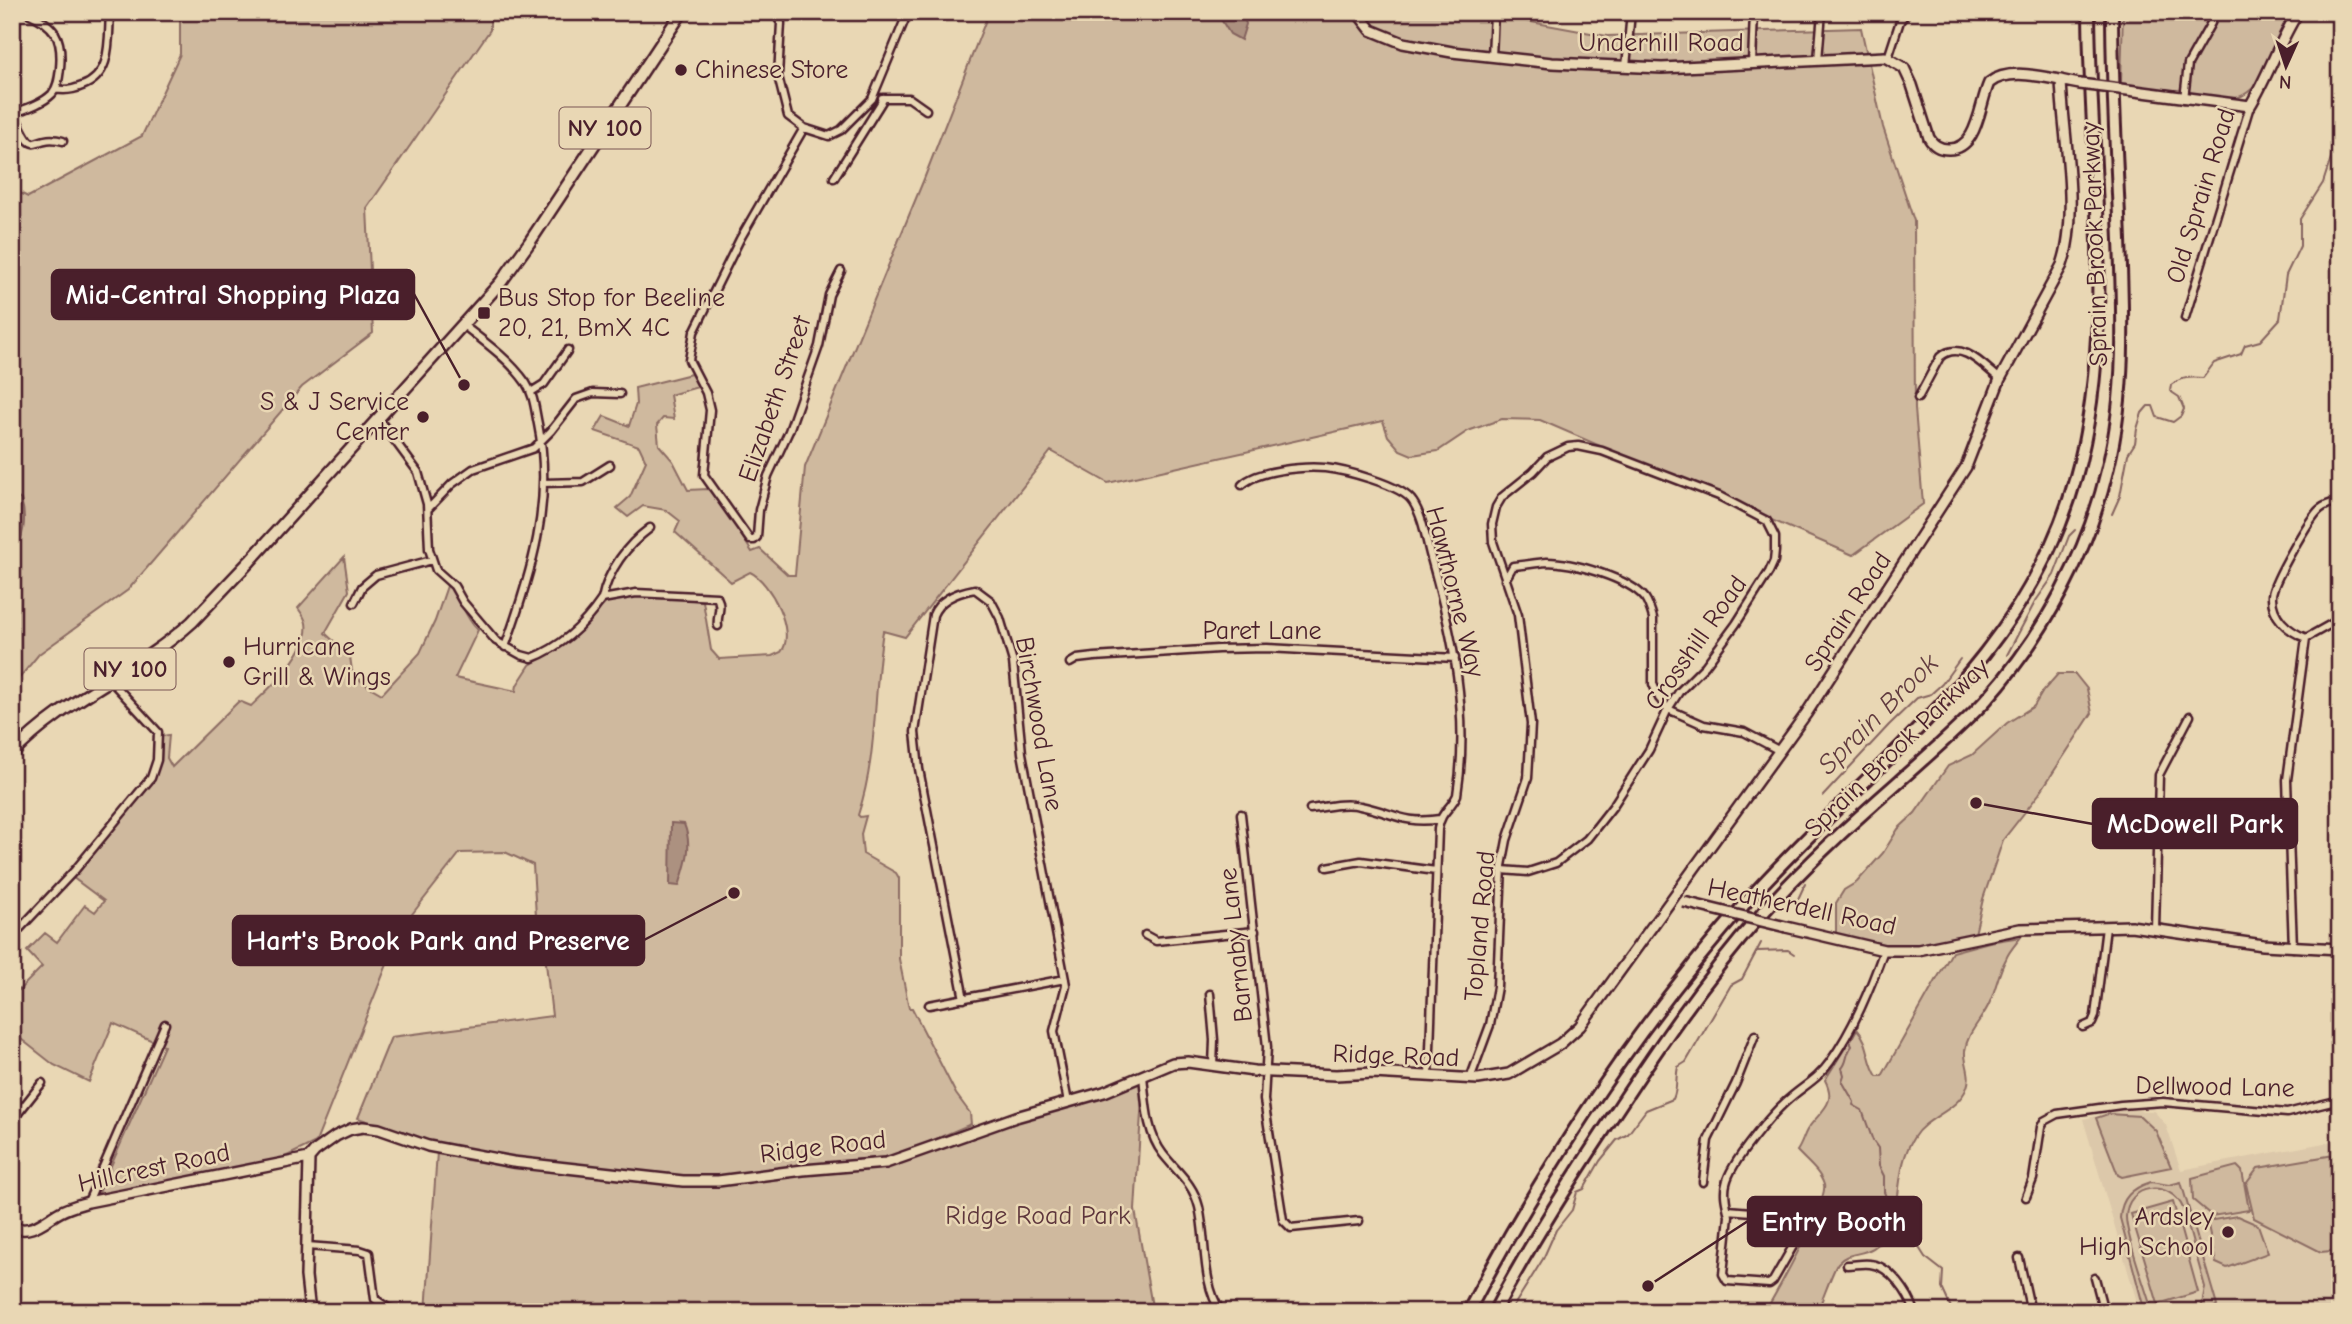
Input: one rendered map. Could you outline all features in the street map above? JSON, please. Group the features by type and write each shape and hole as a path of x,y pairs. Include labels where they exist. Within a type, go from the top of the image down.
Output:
{"highway":[{"name":"Sprain Brook Parkway","path":"1468,1312 1570,1139 1677,986 1735,915 1791,853 1924,723 1967,677 2016,611 2046,556 2069,499 2081,459 2095,366 2097,262 2089,12"},
{"name":"Sprain Brook Parkway","path":"1494,1312 1534,1240 1612,1118 1732,948 1816,856 1984,701 2023,653 2066,582 2104,485 2117,425 2121,383 2123,322 2112,12"}],"main road":[{"name":"NY 100","path":"12,754 50,719 170,641 203,611 463,325 520,257 682,12"}],"street":[{"path":"26,12 46,23 59,40 61,55 55,89 46,99 13,114 31,144 53,139 63,141"},
{"path":"55,89 78,88 92,82 99,75 107,58 110,12"},
{"path":"774,12 781,23 778,76 786,112 789,118 804,128 825,136 836,135 873,97 908,12"},
{"name":"Underhill Road","path":"1357,12 1371,30 1403,43 1552,63 1626,67 1710,67 1888,58"},
{"path":"1492,57 1494,12"},
{"path":"1626,67 1631,12"},
{"path":"1752,64 1754,12"},
{"path":"1818,60 1822,12"},
{"path":"1908,12 1900,21 1888,58 1904,68 1913,85 1929,138 1932,144 1943,149 1958,148 1967,143 1985,93 1993,80 2002,75 2021,75 2250,106"},
{"path":"2184,99 2188,64 2211,23 2214,12"},
{"name":"Old Sprain Road","path":"2185,318 2250,106 2298,12"},
{"name":"Sprain Road","path":"1494,1078 1509,1074 1532,1062 1560,1044 1580,1026 1828,682 1966,467 2000,379 2067,251 2070,204 2061,80"},
{"path":"873,97 909,98 926,110"},
{"path":"834,178 884,98"},
{"name":"Elizabeth Street","path":"804,128 734,250 696,327 688,355 709,404 710,422 704,475 752,541 757,537 759,510 768,476 789,431 819,346 829,295 841,271"},
{"path":"463,325 506,360 531,392 542,441 543,484 537,547 505,647"},
{"path":"531,392 544,384 568,350"},
{"path":"1919,398 1940,357 1956,350 1966,352 2000,379"},
{"path":"428,509 452,484 473,469 530,450 542,441 576,399 593,393 620,394"},
{"path":"378,418 418,472 428,509 429,550 436,570 454,586 463,602 496,641 505,647 532,657 566,637 590,616 602,599 614,566 634,540 650,528"},
{"name":"Topland Road","path":"1470,1079 1490,1025 1497,987 1502,870 1507,840 1528,778 1531,726 1517,615 1499,562 1492,533 1493,516 1502,498 1515,485 1534,472 1547,457 1568,446 1585,447 1616,456"},
{"name":"Crosshill Road","path":"1502,870 1528,872 1543,869 1556,863 1587,839 1636,771 1679,692 1705,666 1756,593 1774,561 1774,537 1767,521 1742,506 1616,456"},
{"path":"543,484 583,481 610,465"},
{"name":"Hawthorne Way","path":"1242,485 1262,474 1316,467 1356,474 1406,495 1413,501 1421,524 1455,658 1462,719 1460,779 1454,803 1442,813 1440,819 1429,1077"},
{"path":"2340,501 2317,511 2273,590 2273,606 2281,623 2291,632 2306,638 2340,620"},
{"path":"354,603 362,587 376,575 432,560"},
{"path":"1499,562 1505,561 1513,566 1547,562 1568,564 1634,588 1644,597 1653,618 1653,684 1668,709 1704,724 1744,732 1780,751"},
{"path":"1505,580 1513,566"},
{"name":"Birchwood Lane","path":"964,999 919,769 915,732 936,607 959,592 975,590 991,601 1000,618 1013,662 1023,753 1066,985 1054,1031 1068,1102"},
{"path":"602,599 636,593 717,597 721,608 718,626"},
{"path":"2293,948 2287,780 2306,638"},
{"name":"Paret Lane","path":"1070,663 1077,659 1094,657 1218,649 1333,650 1455,658"},
{"path":"12,937 75,870 151,778 157,760 158,732 111,681"},
{"path":"2155,929 2159,775 2190,716"},
{"path":"1310,809 1357,805 1408,821 1440,819"},
{"name":"Barnaby Lane","path":"1241,814 1267,1047 1264,1100 1282,1212 1286,1224 1291,1228 1359,1221"},
{"path":"1327,867 1361,861 1436,871"},
{"name":"Heatherdell Road","path":"1671,898 1884,950 1918,950 2020,929 2131,926 2293,948 2340,948"},
{"path":"2083,1027 2092,1023 2095,1016 2106,927"},
{"path":"1145,935 1156,941 1255,931"},
{"path":"1727,1207 1801,1216 1804,1220 1799,1236 1769,1284 1727,1281 1723,1274 1727,1253 1726,1181 1755,1137 1786,1102 1818,1078 1832,1060 1869,993 1884,950"},
{"path":"929,1005 1065,979"},
{"path":"1210,994 1213,1066"},
{"path":"88,1202 165,1024"},
{"path":"1703,1182 1708,1140 1736,1083 1755,1034"},
{"name":"Ridge Road","path":"309,1158 320,1147 344,1132 363,1127 379,1129 428,1146 513,1162 683,1181 718,1181 803,1170 876,1165 1104,1092 1173,1063 1188,1062 1265,1072 1494,1078"},
{"path":"1143,1076 1151,1130 1162,1153 1188,1182 1198,1205 1212,1295 1221,1312"},
{"path":"12,1121 42,1083"},
{"name":"Dellwood Lane","path":"2025,1197 2033,1179 2040,1127 2044,1121 2057,1114 2163,1102 2287,1113 2340,1100"},
{"path":"309,1158 307,1292 310,1312"},
{"name":"Hillcrest Road","path":"12,1226 18,1229 33,1228 67,1208 88,1202 309,1158"},
{"path":"307,1246 369,1253 375,1299 395,1310"},
{"path":"2019,1258 2031,1312"},
{"path":"1847,1265 1870,1264 1884,1270 1908,1295 1915,1312"},
{"path":"2095,1278 2104,1312"}],"shaded area":[{"path":"1233,12 1243,14 1246,24 1241,40 1230,34 1219,16"},
{"path":"12,494 21,500 24,521 22,536 12,555"},
{"path":"671,823 684,824 687,832 688,855 679,886 670,885"},
{"name":"Ardsley High School","path":"2125,1110 2154,1111 2166,1125 2181,1170 2340,1140 2340,1312 2140,1312 2083,1119"}],"green space":[{"path":"180,12 490,12 490,30 367,208 373,333 302,387 128,590 39,654 12,687 12,179 20,193 28,197 142,136 180,54"},
{"path":"989,12 1477,12 1607,36 1861,28 1883,127 1914,221 1915,409 1923,504 1853,555 1540,420 1502,419 1468,431 1438,451 1412,455 1400,450 1388,436 1383,421 1108,483 1051,451 905,637 883,631 869,770 858,815 866,816 861,834 863,854 896,873 899,878 899,959 909,1008 912,1008 956,1094 970,1113 971,1124 896,1156 802,1165 741,1175 692,1178 526,1160 427,1142 358,1118 391,1037 552,1016 545,954 549,943 536,916 533,865 505,852 460,853 402,927 316,1142 283,1158 98,1195 164,1046 113,1023 89,1082 54,1065 12,1032 12,985 19,990 42,967 27,951 45,933 57,942 85,905 95,912 104,901 72,877 153,781 161,760 162,736 169,735 167,758 172,767 239,701 251,706 268,690 287,669 302,645 306,623 298,608 344,557 349,591 325,633 350,656 352,671 363,683 382,694 420,653 448,583 478,630 455,678 516,691 530,665 567,641 608,601 632,596 703,601 711,650 719,659 772,656 781,652 786,633 783,621 773,596 758,577 750,572 731,582 675,532 680,521 666,510 643,506 628,517 617,508 630,497 646,461 639,446 595,431 604,416 629,426 636,404 635,388 691,374 698,387 670,395 674,419 663,418 657,425 659,445 673,461 688,490 708,489 718,499 752,552 760,549 788,575 795,575 805,467 924,179"},
{"path":"2123,12 2291,12 2256,85 2242,96 2225,99 2121,83"},
{"path":"2058,674 2075,674 2087,689 2092,713 2039,794 2003,840 1983,899 1975,934 1910,948 1886,947 1836,936 1836,903 1844,890 1857,882 1883,853 1898,829 1915,813 1948,766 1972,755 2007,723 2034,706"},
{"path":"2021,937 2007,956 1989,1004 1966,1044 1968,1082 1963,1095 1919,1130 1908,1148 1893,1218 1883,1239 1869,1250 1843,1258 1838,1263 1817,1312 1765,1312 1800,1247 1823,1194 1824,1185 1819,1175 1797,1151 1807,1130 1828,1102 1825,1080 1857,1029 1864,1040 1874,1071 1877,1076 1882,1076 1952,952"},
{"name":"Ridge Road Park","path":"1143,1081 1135,1210 1153,1312 426,1312 437,1152 466,1160 651,1182 713,1186 810,1173 868,1170 1038,1114 1101,1098"},
{"path":"2108,1114 2140,1116 2156,1131 2171,1167 2122,1177 2118,1175 2096,1118"},
{"path":"2340,1154 2340,1238 2331,1251 2321,1252 2254,1218 2246,1184 2258,1168"},
{"path":"2237,1166 2242,1171 2249,1210 2212,1216 2193,1200 2192,1178"},
{"path":"2151,1182 2169,1185 2181,1182 2217,1306 2205,1312 2198,1312 2205,1287 2183,1208 2169,1192 2160,1189 2150,1189 2134,1197 2128,1206 2126,1217 2135,1258 2155,1312 2147,1312 2143,1305 2120,1218 2125,1199 2138,1187"},
{"path":"2173,1202 2198,1292 2158,1304 2131,1214"},
{"path":"2237,1216 2258,1225 2268,1253 2227,1268 2216,1263 2207,1221"}],"waterway":[{"name":"Sprain Brook","path":"2112,514 2120,496 2128,454 2135,443 2142,413 2148,406 2153,406 2157,417 2173,422 2181,416 2184,409 2179,397 2170,391 2171,385 2186,378 2203,378 2214,363 2241,354 2245,345 2260,341 2280,319 2286,275 2300,246 2300,219 2323,183 2340,130"},
{"name":"Sprain Brook","path":"2007,655 2035,602 2054,575 2069,536 2075,530"},
{"name":"Sprain Brook","path":"1823,796 1917,698 1931,694 1942,684 1960,659"},
{"name":"Sprain Brook","path":"1798,899 1805,884"},
{"name":"Sprain Brook","path":"1510,1312 1543,1259 1556,1230 1572,1210 1577,1192 1584,1189 1600,1161 1617,1140 1628,1134 1646,1110 1673,1099 1678,1067 1686,1062 1731,985 1742,979 1761,943"},
{"path":"1758,951 1788,950 1794,954"},
{"path":"1858,1026 1842,1068 1842,1081 1854,1102 1853,1105 1862,1110 1878,1148 1879,1166 1884,1176 1884,1192 1888,1201 1883,1212 1911,1235 1925,1257 1943,1271 1942,1288 1953,1312"}],"place":[{"name":"Chinese Store","path":"681,70"},
{"name":"Bus Stop for Beeline 20, 21, BmX 4C","path":"484,313"},
{"name":"Mid-Central Shopping Plaza","path":"464,385"},
{"name":"S & J Service Center","path":"423,417"},
{"name":"Hurricane Grill & Wings","path":"229,662"},
{"name":"McDowell Park","path":"1976,803"},
{"name":"Hart's Brook Park and Preserve","path":"734,893"},
{"name":"Ardsley High School","path":"2228,1232"},
{"name":"Entry Booth","path":"1648,1286"}]}
